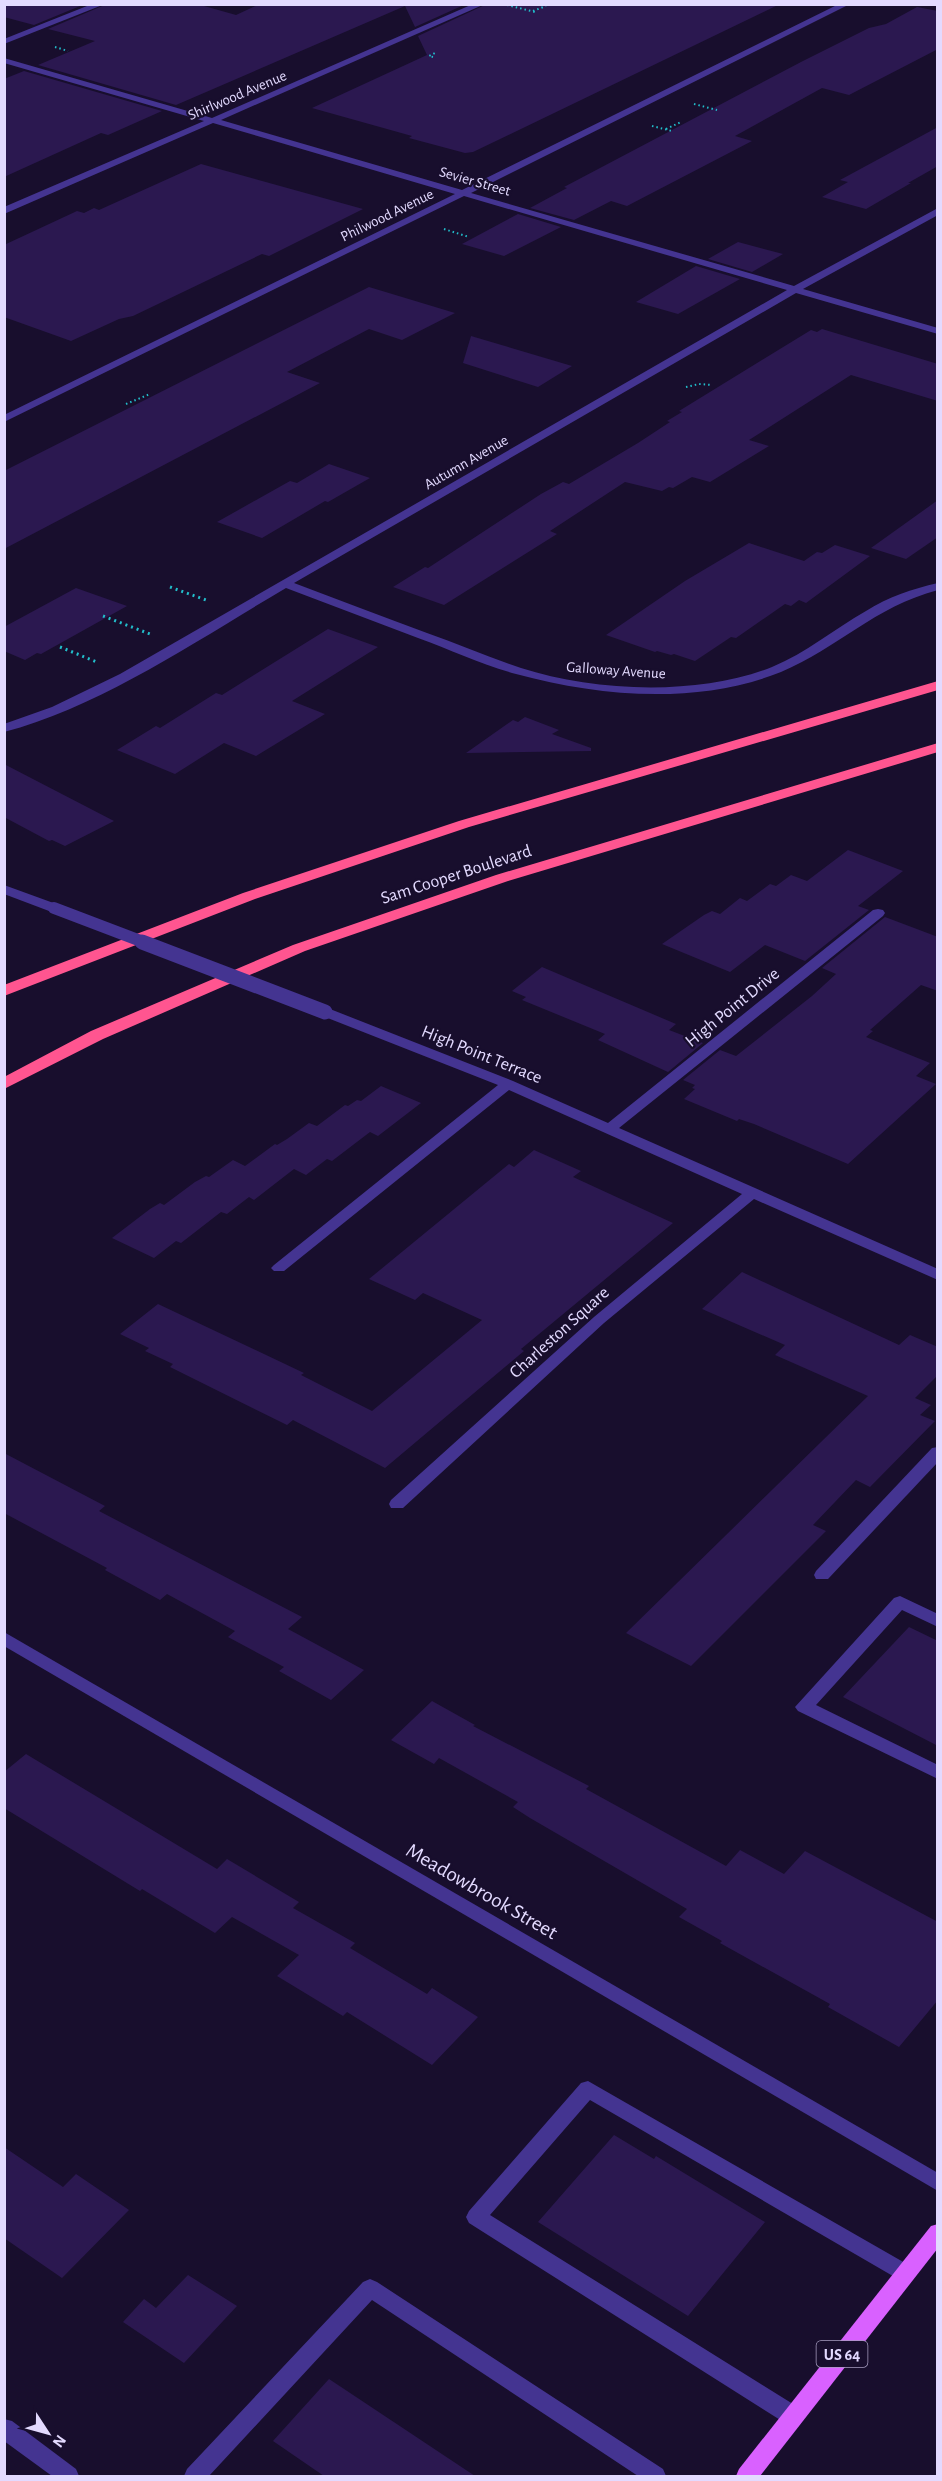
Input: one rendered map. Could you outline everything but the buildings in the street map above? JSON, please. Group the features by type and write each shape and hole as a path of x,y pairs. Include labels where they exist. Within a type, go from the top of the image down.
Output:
{"highway":[{"path":"4,991 249,896 464,824 938,685"},
{"name":"Sam Cooper Boulevard","path":"4,1084 98,1035 299,948 502,878 938,747"}],"main road":[{"name":"US 64","path":"747,2476 938,2232"}],"street":[{"path":"4,42 101,4"},
{"name":"Shirlwood Avenue","path":"4,211 481,4"},
{"name":"Philwood Avenue","path":"4,419 846,4"},
{"name":"Sevier Street","path":"4,60 938,331"},
{"name":"Autumn Avenue","path":"4,728 30,721 85,697 794,290 938,211"},
{"name":"Galloway Avenue","path":"285,584 518,671 551,680 633,690 679,689 714,685 762,673 809,653 879,606 938,586"},
{"name":"High Point Terrace","path":"4,889 508,1084 751,1194 938,1275"},
{"name":"High Point Drive","path":"609,1129 878,913"},
{"path":"279,1268 508,1084"},
{"name":"Charleston Square","path":"396,1504 599,1320 751,1194"},
{"path":"822,1575 938,1452"},
{"path":"938,1620 900,1602 804,1707 938,1773"},
{"name":"Meadowbrook Street","path":"4,1638 938,2183"},
{"path":"793,2416 476,2217 588,2089 905,2273"},
{"path":"195,2476 370,2288 655,2476"},
{"path":"4,2428 68,2476"}],"path":[{"path":"507,5 534,12 546,6"},
{"path":"433,57 429,56 438,52"},
{"path":"666,129 681,122"},
{"path":"441,229 469,237"},
{"path":"686,387 699,384 712,385"},
{"path":"126,404 150,394"},
{"path":"170,587 215,603"},
{"path":"103,616 157,636"},
{"path":"60,647 106,665"}]}
